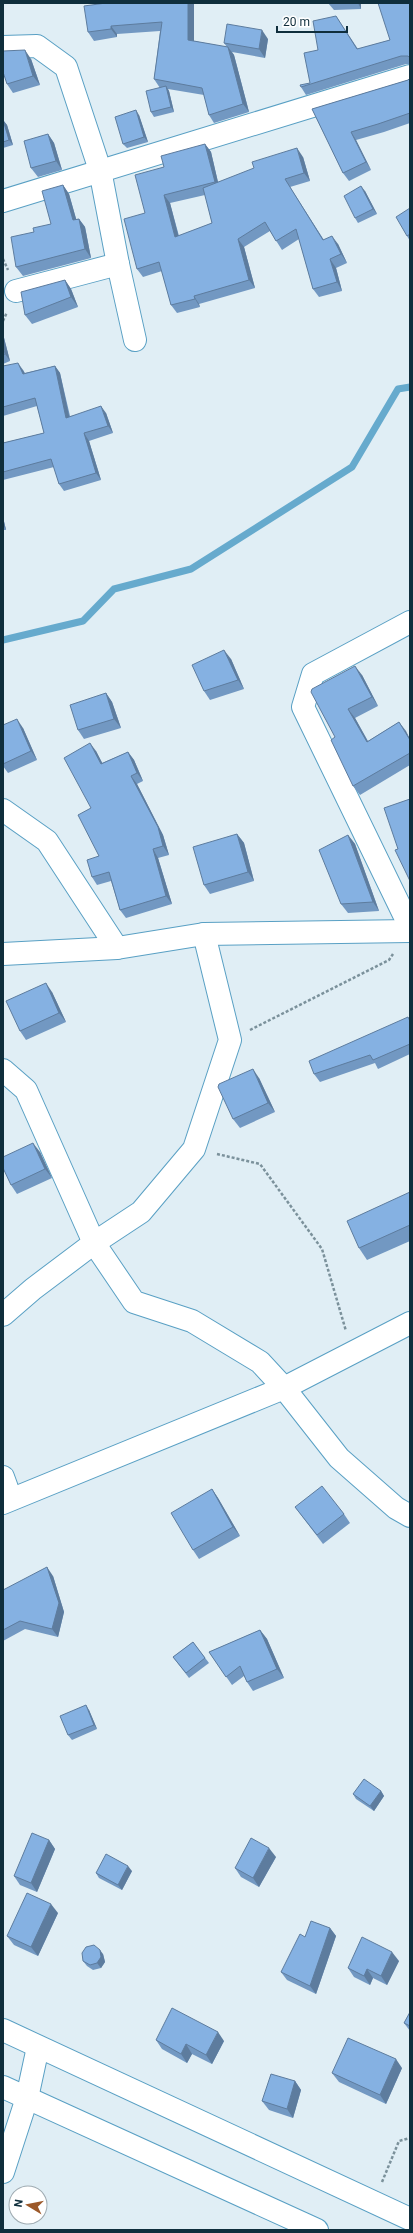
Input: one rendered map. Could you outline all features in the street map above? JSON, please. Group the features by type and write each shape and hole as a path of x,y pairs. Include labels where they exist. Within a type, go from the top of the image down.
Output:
{"street":[{"path":"3,47 37,46 66,67 100,170 118,264 135,340"},
{"path":"3,201 410,76"},
{"path":"16,291 118,264"},
{"path":"410,622 313,674 303,706 410,927"},
{"path":"3,810 47,842 117,948"},
{"path":"3,954 117,948 204,934 410,931"},
{"path":"3,1315 33,1289 94,1243 141,1212 194,1149 230,1040 204,934"},
{"path":"3,1070 26,1090 94,1243 134,1302 192,1321 260,1362 284,1388 339,1458 396,1508 410,1516"},
{"path":"3,1477 7,1501 284,1388 410,1323"},
{"path":"3,2030 410,2219"},
{"path":"3,2172 26,2098 38,2047"},
{"path":"3,2087 317,2230"}],"path":[{"path":"230,1040 389,960 397,949"},
{"path":"194,1149 260,1164 322,1249 353,1352"},
{"path":"374,2201 399,2141 410,2138"}],"building":[{"path":"106,3 188,3 188,40 228,47 243,104 209,115 202,88 154,79 162,22 111,26 111,29 88,32 84,6"},
{"path":"378,3 410,3 410,58 408,56 401,56 301,87 300,85 310,83 304,53 318,50 313,21 336,16 357,49 390,40"},
{"path":"227,24 262,30 259,49 224,43"},
{"path":"25,50 33,76 7,84 3,72 3,51"},
{"path":"410,78 410,113 351,132 366,162 343,173 312,109 408,80"},
{"path":"166,86 171,107 151,112 146,91"},
{"path":"136,110 144,137 123,144 115,117"},
{"path":"3,120 9,140 3,142"},
{"path":"48,134 56,161 31,168 24,141"},
{"path":"205,144 215,182 164,195 175,237 212,223 203,188 254,168 252,162 297,148 304,173 285,179 323,240 332,236 341,254 330,259 337,282 313,289 296,229 276,241 265,222 238,239 249,280 194,296 195,299 171,305 159,262 137,269 124,219 145,213 135,175 164,167 161,156"},
{"path":"63,185 73,220 79,219 85,249 16,267 11,237 34,232 33,228 51,224 42,191"},
{"path":"361,186 373,209 355,218 344,196"},
{"path":"410,208 410,234 407,236 396,217"},
{"path":"65,280 71,297 25,315 21,292"},
{"path":"18,363 23,374 55,366 66,418 101,406 108,426 84,433 96,473 59,484 51,459 3,472 3,443 44,433 35,398 3,407 3,366"},
{"path":"224,650 238,680 204,691 192,665"},
{"path":"355,666 372,697 348,709 367,742 399,722 410,740 410,753 353,786 331,740 335,737 311,692 312,689"},
{"path":"106,693 114,719 78,730 70,705"},
{"path":"17,719 31,751 3,764 3,725"},
{"path":"90,743 101,764 128,752 137,773 131,776 158,827 163,846 153,849 166,896 120,910 109,872 92,877 87,860 99,856 78,815 91,808 64,758"},
{"path":"410,799 410,881 395,850 398,849 384,808"},
{"path":"237,834 248,872 204,885 193,847"},
{"path":"348,835 373,902 341,904 319,850"},
{"path":"46,983 59,1013 20,1031 6,1001"},
{"path":"408,1017 410,1021 410,1044 373,1060 370,1055 314,1074 309,1061"},
{"path":"253,1069 268,1103 233,1119 218,1087 219,1084"},
{"path":"33,1143 45,1169 11,1185 3,1168 3,1157"},
{"path":"410,1192 410,1225 359,1248 347,1221"},
{"path":"322,1486 344,1514 317,1535 295,1507"},
{"path":"212,1489 233,1527 193,1550 171,1513"},
{"path":"47,1567 59,1603 52,1629 20,1621 3,1630 3,1590"},
{"path":"260,1630 277,1669 247,1682 240,1666 226,1677 209,1652"},
{"path":"193,1642 205,1658 186,1673 173,1657"},
{"path":"86,1705 94,1725 68,1735 60,1716"},
{"path":"364,1779 381,1791 370,1806 353,1794"},
{"path":"32,1833 49,1840 31,1883 14,1876"},
{"path":"251,1838 269,1848 253,1878 235,1868"},
{"path":"106,1854 128,1866 118,1885 96,1873"},
{"path":"27,1893 51,1904 31,1947 7,1936"},
{"path":"311,1921 330,1928 310,1986 281,1972 300,1934 305,1937"},
{"path":"362,1937 392,1952 381,1976 367,1969 364,1976 348,1968"},
{"path":"94,1945 100,1950 101,1957 97,1963 90,1965 83,1961 82,1953 86,1947"},
{"path":"172,2008 218,2032 206,2055 186,2044 181,2054 156,2040"},
{"path":"410,2012 410,2026 404,2023"},
{"path":"348,2038 396,2059 380,2095 332,2073"},
{"path":"271,2074 295,2081 287,2109 262,2101"}],"waterway":[{"path":"3,640 83,621 114,589 191,569 352,467 398,389 410,387"}]}
